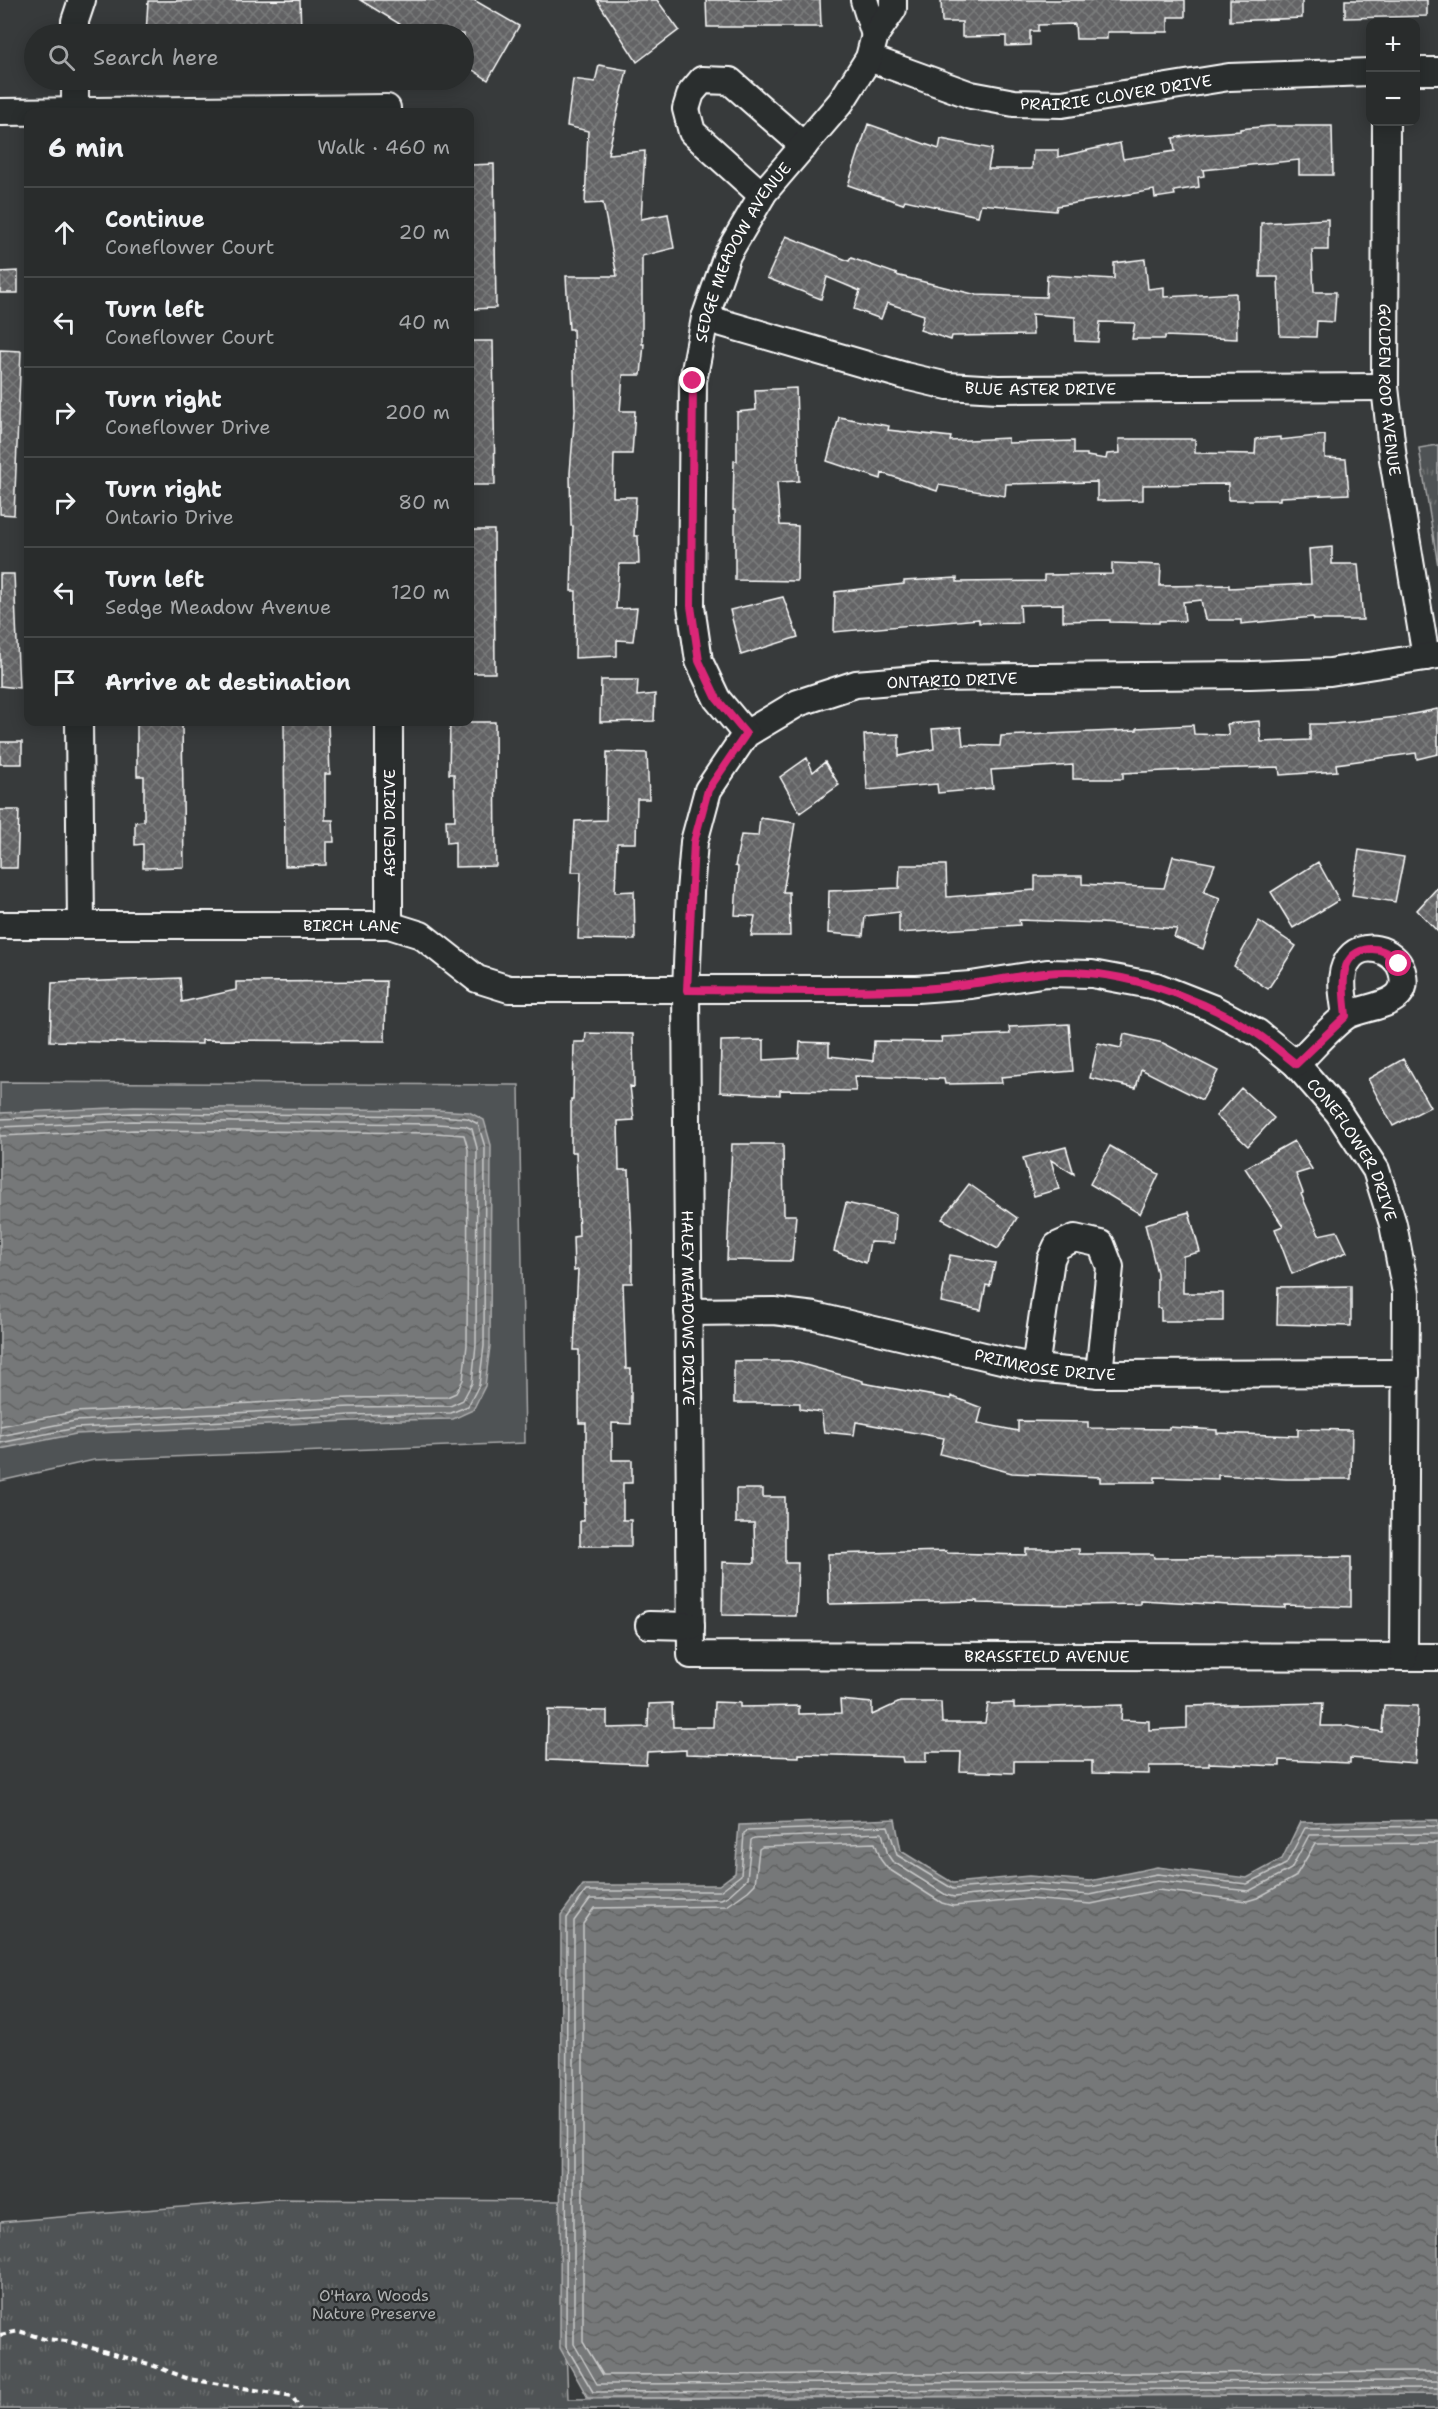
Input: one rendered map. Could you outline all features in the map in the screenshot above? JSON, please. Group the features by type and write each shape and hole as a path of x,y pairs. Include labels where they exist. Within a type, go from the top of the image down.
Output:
{"street":[{"path":"864,0 872,46"},
{"name":"SEDGE MEADOW AVENUE","path":"746,734 717,699 699,661 691,606 693,381 705,318 727,255 762,195 841,102 893,9 893,0"},
{"name":"PRAIRIE CLOVER DRIVE","path":"872,46 971,95 1014,103 1062,104 1229,77 1366,72"},
{"path":"1420,71 1438,71"},
{"path":"762,195 692,132 686,109 691,93 702,80 730,81 804,146"},
{"path":"75,90 75,108"},
{"path":"0,112 24,112"},
{"name":"GOLDEN ROD AVENUE","path":"1386,126 1385,387 1393,459 1432,656"},
{"name":"BLUE ASTER DRIVE","path":"705,318 904,376 948,386 998,389 1385,387"},
{"name":"ONTARIO DRIVE","path":"687,990 694,842 708,790 746,734 798,703 856,684 929,678 1250,675 1330,672 1432,656"},
{"path":"80,726 81,924"},
{"name":"ASPEN DRIVE","path":"389,726 389,925"},
{"name":"BIRCH LANE","path":"0,925 389,925 421,935 477,979 509,989 687,990"},
{"name":"CONEFLOWER DRIVE","path":"687,990 917,989 971,985 1047,973 1092,974 1156,986 1212,1008 1258,1034 1296,1064 1338,1112 1376,1170 1393,1224 1406,1293 1404,1657"},
{"name":"HALEY MEADOWS DRIVE","path":"687,990 691,1655"},
{"path":"1296,1064 1346,1016"},
{"path":"1035,1368 1051,1259 1057,1245 1075,1238 1101,1244 1110,1267 1099,1374"},
{"name":"PRIMROSE DRIVE","path":"688,1312 774,1311 815,1316 1035,1368 1099,1374 1406,1373"},
{"path":"649,1625 691,1626"},
{"name":"BRASSFIELD AVENUE","path":"691,1655 1438,1657"}],"path":[{"path":"0,2335 19,2331 44,2339 67,2341 149,2364 189,2379 292,2396 300,2409"}],"green space":[{"path":"1438,445 1438,566 1419,448"},
{"path":"0,1082 519,1085 525,1443 94,1460 0,1481"},
{"name":"O'Hara Woods Nature Preserve","path":"277,2199 560,2201 568,2399 1438,2394 1438,2409 0,2409 0,2222"}],"water":[{"path":"134,1107 437,1110 469,1112 484,1120 491,1145 490,1346 485,1386 473,1410 453,1419 351,1421 76,1434 0,1449 0,1113"},
{"path":"895,1819 901,1851 953,1883 1029,1876 1090,1881 1157,1867 1247,1878 1282,1859 1300,1822 1438,1820 1438,2394 588,2398 560,2348 561,1915 583,1885 719,1885 735,1873 739,1825"}],"building":[{"path":"300,0 301,24 147,24 148,1"},
{"path":"360,0 474,0 519,26 488,80 474,71 474,24 400,24"},
{"path":"597,0 657,0 679,30 637,62"},
{"path":"706,0 820,0 821,27 707,27"},
{"path":"941,0 1185,0 1185,17 1168,17 1168,32 1107,32 1107,39 1076,39 1075,24 1038,25 1038,31 1030,31 1030,45 1006,46 1006,36 962,37 962,22 942,22"},
{"path":"1230,0 1302,0 1302,18 1230,21"},
{"path":"1345,0 1427,0 1427,16 1345,18"},
{"path":"599,65 627,70 608,154 645,151 641,219 668,214 674,248 642,256 642,344 644,344 641,375 623,375 620,411 635,411 632,454 614,454 613,497 636,497 634,536 638,536 639,564 619,564 616,609 637,608 633,641 617,640 617,656 575,658 576,591 571,591 573,526 571,526 570,473 575,410 573,329 569,329 566,276 617,276 603,203 585,204 588,131 567,126 573,79 595,82"},
{"path":"868,124 939,149 941,139 992,149 988,169 1032,169 1033,150 1058,150 1058,157 1120,143 1123,159 1175,151 1173,138 1197,134 1270,126 1332,126 1333,175 1299,175 1299,160 1203,170 1204,176 1198,177 1199,187 1174,191 1175,195 1155,198 1154,190 1057,206 1056,211 981,204 978,216 905,200 903,204 848,185"},
{"path":"494,164 496,308 474,309 474,165"},
{"path":"1328,219 1328,250 1312,250 1314,292 1336,292 1334,322 1317,321 1316,337 1280,336 1278,277 1260,277 1261,223"},
{"path":"786,236 849,261 851,258 896,275 977,295 1046,297 1047,275 1114,279 1114,263 1145,259 1148,289 1164,287 1164,297 1236,293 1237,339 1165,336 1165,339 1132,339 1135,323 1100,322 1098,342 1075,341 1075,317 1032,314 1033,335 952,336 951,340 920,330 924,315 887,303 881,319 854,309 860,291 827,277 821,299 767,278"},
{"path":"18,271 18,293 0,293 0,272"},
{"path":"474,341 493,341 495,485 474,485"},
{"path":"0,350 21,351 14,515 0,514"},
{"path":"796,388 799,481 777,482 780,525 798,526 797,581 735,580 735,510 733,510 734,461 737,461 737,412 756,410 755,390"},
{"path":"839,417 889,426 888,430 951,437 950,441 1008,438 1008,443 1074,441 1074,454 1087,454 1087,456 1106,459 1107,454 1120,453 1119,439 1195,439 1195,453 1255,454 1256,439 1280,437 1280,440 1325,435 1325,458 1346,459 1349,494 1280,497 1280,500 1228,500 1228,484 1143,485 1143,500 1097,501 1097,482 1006,484 1005,496 939,485 937,491 882,473 881,479 827,461"},
{"path":"474,530 494,530 495,673 474,673"},
{"path":"1332,547 1332,564 1358,564 1363,620 1314,620 1313,617 1241,624 1241,620 1205,620 1201,600 1183,602 1185,621 1159,621 1159,623 1110,622 1110,620 1063,621 1063,604 1020,605 1021,622 979,623 979,619 834,632 835,592 904,584 904,581 957,578 957,582 1044,581 1044,575 1112,574 1112,563 1161,565 1160,586 1229,585 1229,588 1311,584 1309,549"},
{"path":"0,574 14,574 19,688 0,686"},
{"path":"783,597 798,637 741,655 730,610"},
{"path":"601,680 638,680 637,696 655,694 654,721 600,722"},
{"path":"1438,709 1438,754 1417,759 1416,753 1336,764 1337,771 1280,775 1279,767 1206,769 1123,773 1123,779 1073,779 1073,765 991,770 993,788 938,793 937,784 867,790 864,735 899,734 899,756 934,749 932,729 961,727 963,745 1000,746 1001,736 1193,725 1194,734 1229,735 1227,724 1259,721 1261,742 1310,740 1310,724 1333,724 1398,717"},
{"path":"474,722 495,722 496,866 455,867 455,842 447,843 446,820 455,820 454,774 449,774 450,726 474,726"},
{"path":"137,726 182,726 184,867 143,868 143,844 135,845 135,822 144,821 144,776 137,776"},
{"path":"284,726 328,726 330,774 325,774 325,820 333,820 334,842 326,842 326,865 285,866"},
{"path":"0,742 22,742 22,764 0,764"},
{"path":"607,752 647,753 649,799 637,799 636,843 617,843 615,892 634,891 635,940 578,939 581,872 572,872 575,821 606,820"},
{"path":"807,758 813,772 825,762 839,785 800,813 780,777"},
{"path":"0,810 19,810 17,868 0,868"},
{"path":"760,818 795,823 783,892 789,892 790,936 751,936 755,916 735,915 738,867 735,866 741,835 758,836"},
{"path":"1359,850 1404,857 1395,902 1352,895"},
{"path":"1173,856 1215,864 1204,892 1220,898 1203,949 1174,937 1177,929 1100,923 1019,920 1020,925 899,933 899,912 865,916 863,936 828,933 829,891 899,888 900,865 946,865 947,897 1035,890 1035,876 1082,876 1082,884 1164,888"},
{"path":"1318,862 1339,900 1293,928 1271,892"},
{"path":"1438,887 1438,932 1417,910"},
{"path":"1259,921 1296,946 1268,989 1234,966"},
{"path":"180,978 182,1002 236,990 236,982 386,981 385,1041 202,1040 202,1044 50,1041 52,983"},
{"path":"1069,1024 1073,1071 1001,1077 1002,1083 945,1084 944,1079 854,1076 856,1091 780,1090 780,1095 720,1092 721,1041 764,1040 764,1060 799,1058 800,1042 829,1043 829,1056 873,1061 874,1041 942,1042 941,1037 1010,1034 1009,1027"},
{"path":"586,1033 633,1034 634,1087 630,1086 634,1120 618,1121 619,1170 629,1170 632,1283 623,1283 626,1369 631,1369 631,1424 612,1423 612,1460 632,1460 632,1483 623,1483 623,1520 631,1520 631,1546 580,1546 580,1521 584,1521 584,1503 586,1503 586,1423 579,1423 579,1350 574,1350 578,1270 574,1271 573,1237 579,1236 576,1152 571,1152 571,1099 573,1099 574,1042 585,1042"},
{"path":"1124,1034 1163,1043 1218,1071 1202,1100 1141,1069 1136,1088 1090,1078 1098,1043 1121,1048"},
{"path":"1403,1059 1430,1107 1393,1126 1368,1079"},
{"path":"1241,1088 1274,1118 1248,1146 1216,1116"},
{"path":"1294,1141 1312,1169 1296,1174 1303,1193 1301,1194 1319,1235 1337,1231 1347,1252 1292,1274 1275,1229 1283,1226 1245,1168"},
{"path":"732,1144 783,1144 784,1215 796,1215 792,1261 727,1260"},
{"path":"1110,1146 1159,1174 1140,1214 1090,1184"},
{"path":"1066,1147 1074,1174 1051,1160 1059,1189 1034,1196 1023,1158"},
{"path":"969,1184 1017,1218 998,1249 942,1219"},
{"path":"846,1203 896,1214 894,1243 870,1242 866,1263 834,1251"},
{"path":"1189,1212 1200,1252 1183,1256 1183,1293 1223,1293 1223,1321 1161,1321 1161,1308 1157,1308 1157,1273 1145,1224"},
{"path":"950,1255 995,1263 990,1286 986,1285 981,1310 941,1302"},
{"path":"1351,1286 1351,1326 1277,1324 1278,1287"},
{"path":"734,1361 791,1361 863,1381 863,1383 951,1399 951,1396 982,1408 978,1423 1018,1431 1018,1421 1088,1422 1088,1428 1169,1429 1169,1427 1217,1430 1217,1433 1298,1436 1298,1429 1352,1430 1351,1479 1286,1479 1218,1475 1218,1479 1155,1477 1155,1482 1100,1482 1100,1477 1012,1473 940,1454 944,1438 856,1422 854,1435 824,1432 821,1412 800,1409 800,1403 734,1403"},
{"path":"736,1489 763,1489 763,1497 785,1497 785,1563 798,1563 796,1616 722,1615 723,1562 755,1563 754,1523 736,1523"},
{"path":"1026,1549 1079,1549 1079,1554 1153,1554 1154,1558 1351,1557 1351,1607 1285,1605 1285,1608 1140,1600 1140,1604 1079,1605 977,1603 977,1601 829,1604 828,1554 946,1551 947,1553 1026,1555"},
{"path":"840,1700 872,1703 872,1715 900,1702 941,1702 942,1723 985,1723 988,1704 1014,1703 1014,1708 1122,1705 1121,1720 1149,1721 1149,1730 1187,1728 1187,1706 1323,1703 1321,1726 1348,1726 1382,1732 1384,1705 1418,1706 1415,1763 1350,1758 1350,1763 1280,1760 1280,1766 1209,1763 1209,1766 1149,1766 1149,1774 1092,1773 1092,1761 1014,1761 1014,1773 960,1771 961,1752 926,1752 926,1762 903,1762 902,1757 686,1754 686,1750 647,1752 646,1764 547,1760 548,1710 607,1711 607,1728 648,1727 649,1704 672,1703 673,1727 713,1727 714,1702 740,1703 740,1707 799,1706 799,1714 841,1713"}],"route":[{"path":"693,381 691,606 699,661 717,699 746,734 708,790 694,842 687,990 917,989 971,985 1047,973 1092,974 1156,986 1212,1008 1258,1034 1296,1064 1346,1016 1342,981 1347,962 1354,954 1373,948 1384,951 1399,964"}]}
